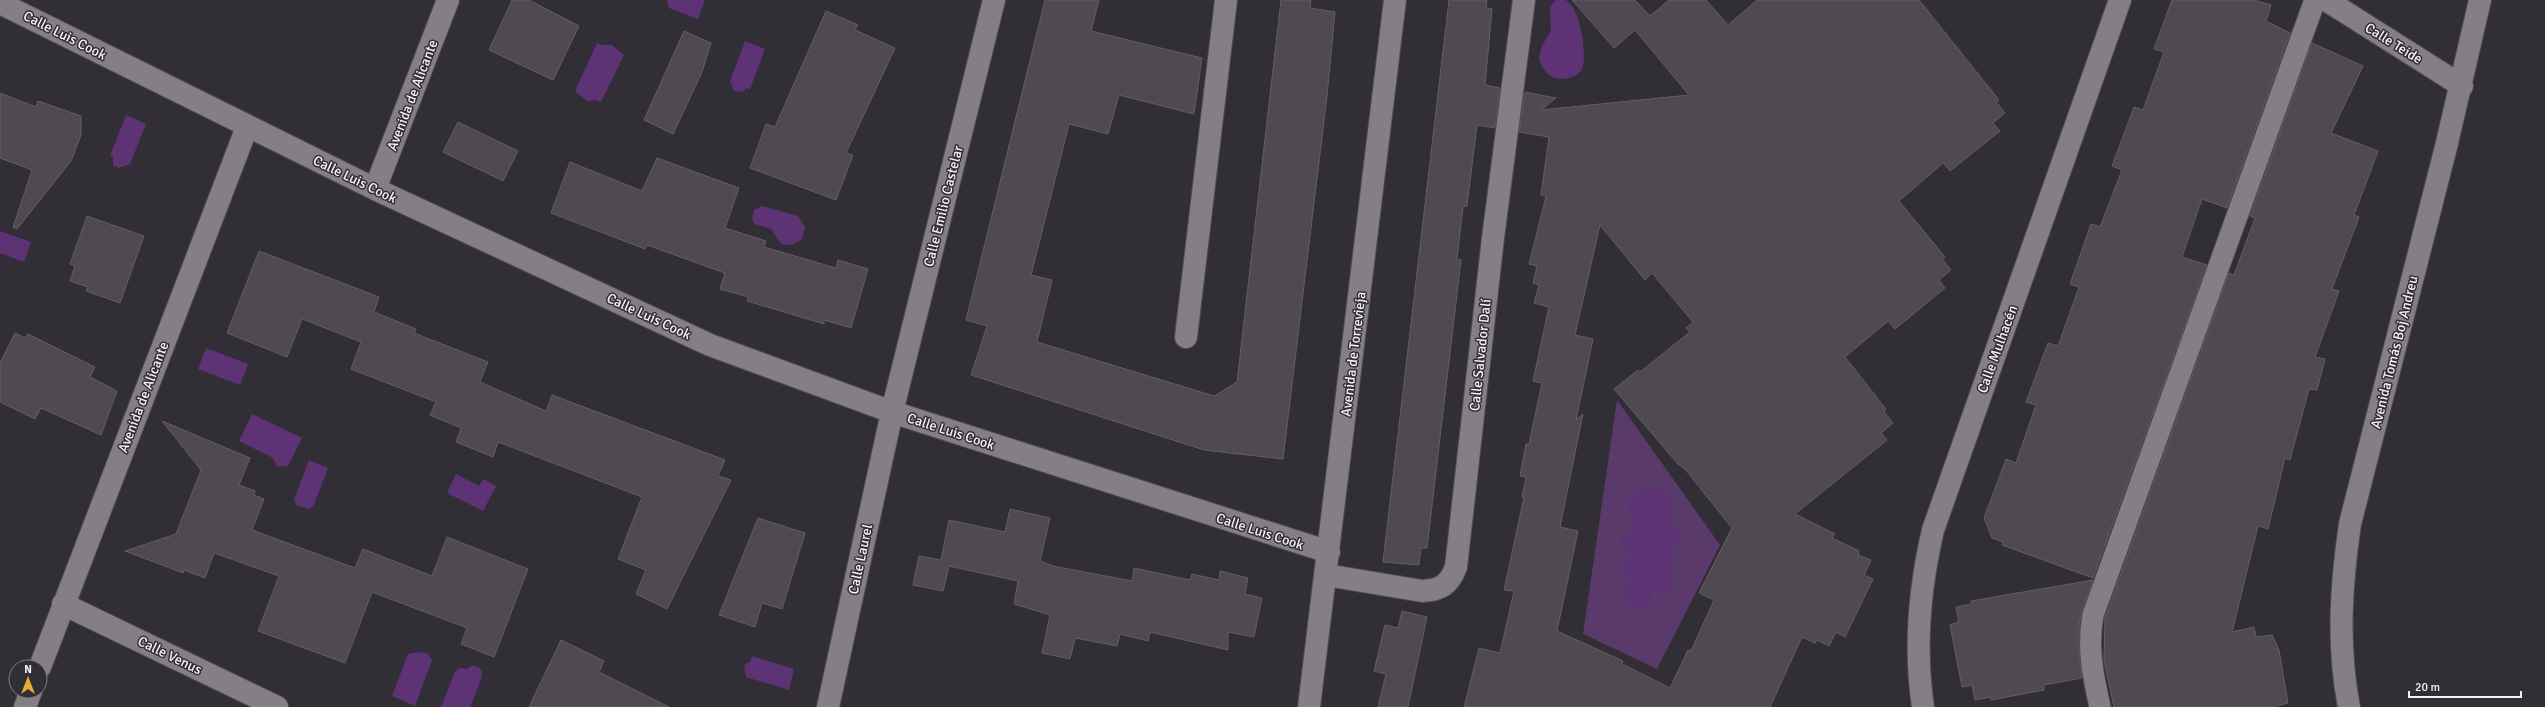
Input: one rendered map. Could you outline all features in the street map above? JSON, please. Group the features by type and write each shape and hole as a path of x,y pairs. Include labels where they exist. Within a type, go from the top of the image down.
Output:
{"street":[{"name":"Avenida de Alicante","path":"375,190 448,0"},
{"name":"Calle Emilio Castelar","path":"892,412 994,0"},
{"path":"1186,337 1226,0"},
{"name":"Avenida de Torrevieja","path":"1309,707 1395,0"},
{"name":"Calle Salvador Dalí","path":"1326,575 1422,591 1438,590 1450,581 1456,567 1493,238 1524,0"},
{"name":"Calle Mulhacén","path":"1923,707 1918,669 1918,621 1923,574 1933,530 2120,0"},
{"name":"Calle Teide","path":"2326,0 2462,86"},
{"name":"Avenida Tomás Boj Andreu","path":"2349,707 2345,686 2341,631 2342,577 2350,524 2462,86 2480,0"},
{"name":"Calle Luis Cook","path":"0,3 375,190 710,345 892,412 1329,552"},
{"name":"Avenida de Alicante","path":"43,659 247,127"},
{"name":"Calle Laurel","path":"828,707 892,412"},
{"name":"Calle Venus","path":"63,604 277,707"}],"lane":[{"path":"2100,707 2090,653 2089,634 2093,615 2315,0"}],"shaded area":[{"path":"667,0 705,0 698,19 669,8"},
{"path":"1556,0 1565,0 1575,11 1579,21 1584,53 1584,63 1580,72 1572,77 1562,79 1549,75 1543,68 1539,59 1541,48 1551,30 1550,7"},
{"path":"745,41 765,49 750,89 746,88 743,92 734,91 730,81"},
{"path":"597,43 602,45 612,45 624,55 601,102 596,100 587,101 575,91"},
{"path":"126,115 146,124 130,164 119,168 113,165 113,157 110,156"},
{"path":"762,206 798,216 805,227 802,239 792,245 781,244 771,229 754,224 752,219 754,210"},
{"path":"0,231 31,242 24,262 0,253"},
{"path":"206,348 248,364 240,385 198,369"},
{"path":"1617,400 1720,545 1657,669 1583,634"},
{"path":"252,414 302,438 288,466 277,467 273,458 239,441"},
{"path":"309,460 328,468 313,507 308,509 296,505 294,499"},
{"path":"456,474 479,486 483,479 496,486 483,511 447,493"},
{"path":"1649,487 1654,487 1667,494 1670,498 1670,525 1679,534 1680,541 1673,548 1669,581 1672,588 1670,591 1652,592 1652,597 1648,605 1634,608 1624,599 1625,589 1632,582 1626,576 1619,574 1619,567 1627,564 1631,556 1628,548 1620,543 1621,535 1629,534 1633,527 1629,514 1629,506 1632,497 1639,491"},
{"path":"419,652 428,654 432,660 415,706 392,696 408,654"},
{"path":"752,656 794,669 789,690 746,677 744,665 750,662"},
{"path":"473,665 480,668 482,672 481,680 470,707 441,707 455,672 459,668 467,669"}],"building":[{"path":"512,0 529,0 579,26 553,80 489,50"},
{"path":"1045,0 1099,0 1091,31 1202,58 1194,114 1119,95 1108,134 1069,124 1031,275 1052,280 1037,342 1214,396 1237,382 1281,0 1311,0 1310,8 1335,12 1327,96 1283,459 1204,450 971,375 987,326 966,320"},
{"path":"1449,0 1487,0 1486,8 1492,9 1485,85 1500,88 1495,128 1477,125 1467,206 1463,207 1457,259 1461,260 1427,548 1421,548 1419,565 1383,562"},
{"path":"1572,0 1635,0 1650,16 1669,0 1706,0 1728,25 1757,0 1919,0 1999,100 1996,102 2005,113 1993,123 2000,131 1950,171 1943,163 1899,201 1945,257 1942,259 1951,270 1939,280 1945,288 1895,329 1888,321 1845,357 1886,409 1884,412 1893,423 1881,433 1887,440 1795,514 1835,534 1832,538 1859,551 1858,555 1871,560 1864,575 1873,579 1845,637 1836,632 1829,646 1817,640 1815,643 1802,637 1770,707 1464,707 1479,648 1500,653 1514,591 1504,590 1524,497 1522,497 1526,477 1520,476 1526,444 1529,444 1542,383 1533,381 1549,307 1534,303 1539,285 1533,283 1537,266 1529,264 1546,196 1541,195 1549,137 1519,132 1525,92 1556,98 1541,110 1689,95 1635,30 1614,48","holes":["1600,225 1645,280 1652,273 1693,322 1686,328 1690,332 1640,372 1638,370 1614,389 1678,464 1685,469 1732,528 1699,593 1714,600 1691,651 1688,650 1670,688 1622,664 1623,661 1557,631 1578,531 1560,527 1583,414 1576,420 1593,339 1575,335"]},
{"path":"2172,0 2254,0 2271,5 2266,21 2290,33 2227,208 2202,199 2182,257 2207,265 2093,578 2002,545 2003,542 1992,538 1984,518 2006,459 2016,463 2036,405 2026,402 2048,343 2058,346 2079,287 2070,284 2091,224 2100,227 2122,170 2112,166 2134,107 2143,110 2164,52 2154,49"},
{"path":"826,11 858,25 855,30 895,48 846,153 853,155 836,200 750,168 766,124 775,127"},
{"path":"684,31 711,43 702,72 673,134 644,120"},
{"path":"2312,43 2363,66 2331,133 2378,151 2354,215 2359,217 2332,289 2339,291 2315,357 2325,359 2317,390 2309,389 2290,460 2285,458 2268,529 2258,526 2232,632 2254,627 2256,637 2272,635 2279,650 2288,703 2273,707 2114,707 2104,660 2105,618 2229,273 2234,275 2255,218 2250,216"},
{"path":"0,93 36,107 38,101 81,116 81,135 71,161 17,229 13,227 32,170 0,158"},
{"path":"458,122 518,151 503,181 443,152"},
{"path":"657,158 739,188 725,228 766,241 764,247 836,268 838,260 868,269 851,328 824,320 824,324 747,301 749,297 720,289 725,273 647,245 645,249 551,213 570,162 642,191"},
{"path":"87,216 144,236 120,303 86,291 88,287 70,281 75,266 70,264"},
{"path":"259,251 379,297 374,312 416,329 414,333 488,362 480,382 546,411 552,395 725,460 718,476 731,480 667,609 636,594 646,570 618,559 642,497 498,442 493,457 456,442 461,428 430,415 436,402 351,369 361,342 302,319 287,357 227,333"},
{"path":"15,333 25,338 28,334 95,367 90,377 117,391 101,435 41,408 35,419 0,402 0,363"},
{"path":"162,421 250,458 239,485 255,491 254,495 264,499 252,530 355,568 363,549 432,576 447,537 528,569 494,657 461,644 467,628 372,592 345,663 258,631 279,576 214,553 205,578 184,570 183,573 125,551 176,534 201,470"},
{"path":"1010,509 1050,518 1040,561 1053,566 1132,581 1134,568 1190,580 1192,574 1219,580 1220,571 1248,578 1245,594 1262,598 1254,637 1228,632 1228,650 1150,632 1148,641 1120,634 1117,646 1075,638 1070,659 1042,653 1050,615 1014,604 1018,581 949,566 943,591 913,585 919,556 941,560 949,520 1005,532"},
{"path":"758,518 805,533 782,609 762,603 755,627 719,615"},
{"path":"2093,580 2082,611 2079,625 2079,650 2082,678 2044,685 2044,690 1991,700 1990,697 1975,700 1972,685 1962,687 1950,625 1959,622 1956,607 1971,604 1971,601"},
{"path":"1402,611 1427,617 1408,707 1378,707 1386,674 1374,671 1385,625 1398,628"},
{"path":"561,640 604,661 599,672 669,707 529,707"}]}
